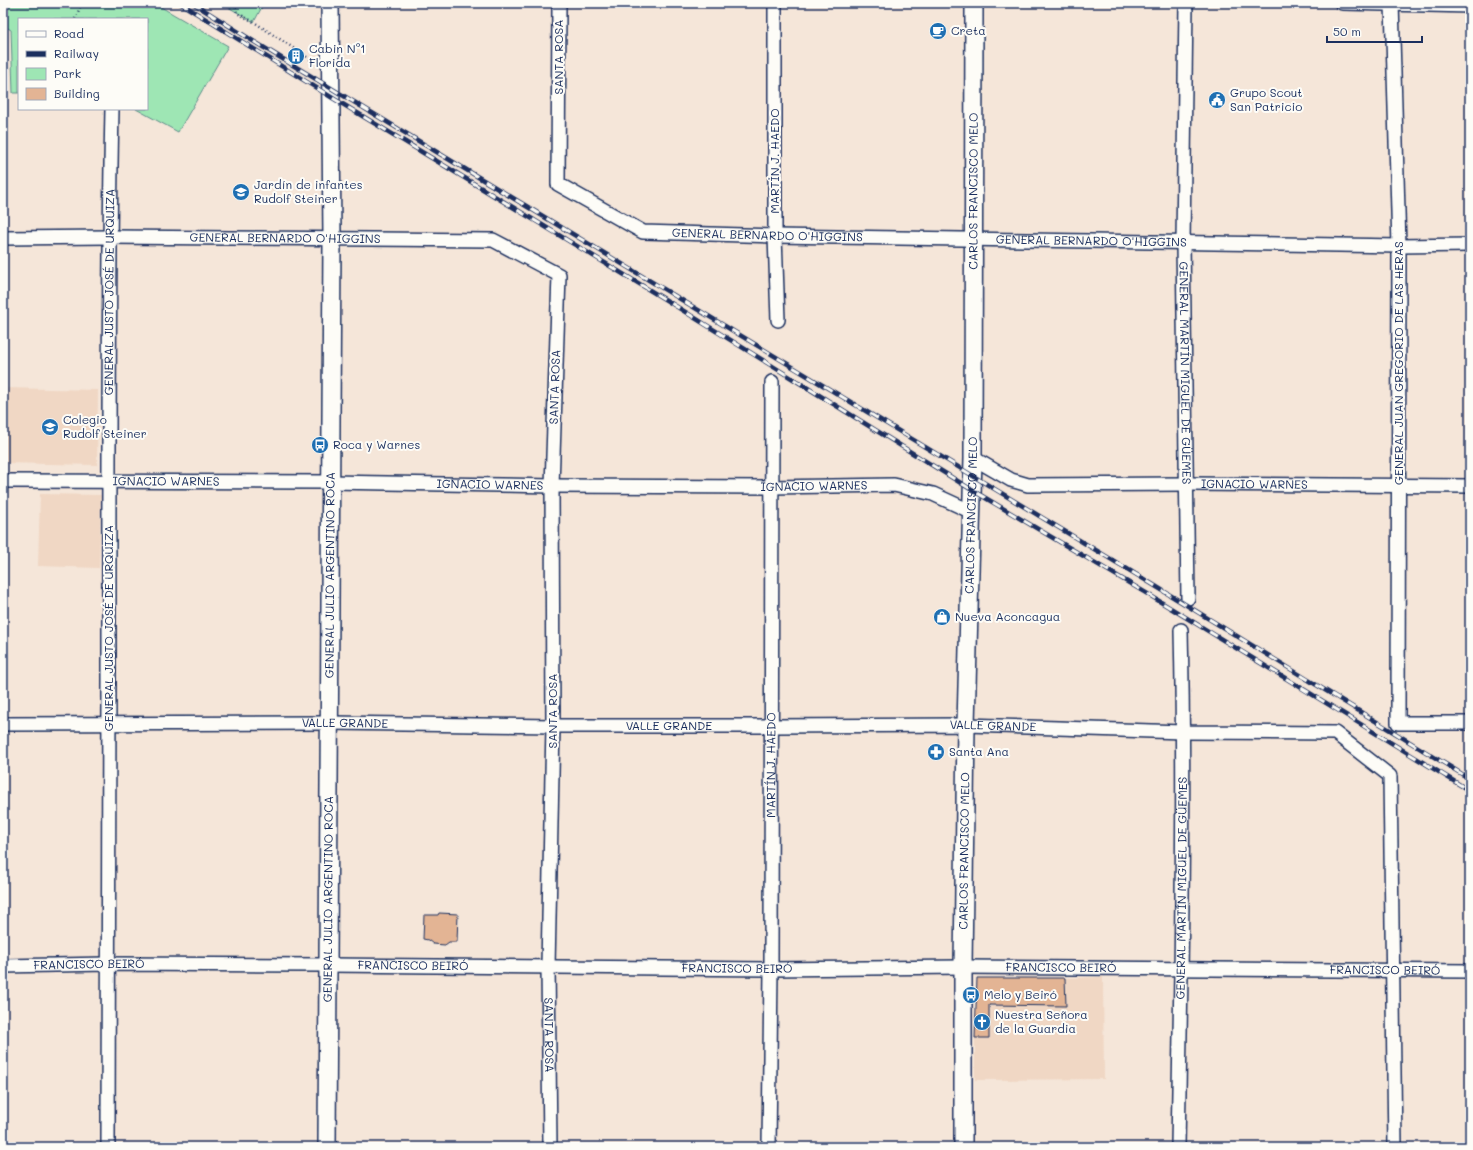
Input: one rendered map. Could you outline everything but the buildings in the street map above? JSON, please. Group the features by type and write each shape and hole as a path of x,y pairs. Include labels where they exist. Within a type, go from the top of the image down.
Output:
{"street":[{"name":"GENERAL JULIO ARGENTINO ROCA","path":"328,1147 332,240 330,3"},
{"name":"SANTA ROSA","path":"558,184 559,3"},
{"name":"MARTÍN J. HAEDO","path":"775,3 775,236 778,320"},
{"name":"CARLOS FRANCISCO MELO","path":"963,1147 963,966 966,724 973,458 974,3"},
{"name":"GENERAL MARTÍN MIGUEL DE GÜEMES","path":"1186,3 1183,243 1188,598"},
{"path":"1342,3 1470,6"},
{"name":"GENERAL JUAN GREGORIO DE LAS HERAS","path":"1392,4 1399,246 1398,723 1470,723"},
{"name":"GENERAL JUSTO JOSÉ DE URQUIZA","path":"108,1147 107,964 109,237 112,110"},
{"name":"GENERAL BERNARDO O'HIGGINS","path":"558,184 643,232 973,240 1399,246 1470,245"},
{"name":"GENERAL BERNARDO O'HIGGINS","path":"3,238 109,237 332,240 493,240 560,275"},
{"name":"SANTA ROSA","path":"550,1147 548,966 553,726 552,486 560,275"},
{"name":"MARTÍN J. HAEDO","path":"769,1147 772,726 772,382"},
{"name":"IGNACIO WARNES","path":"973,458 1012,480 1028,485 1187,484 1470,486"},
{"name":"IGNACIO WARNES","path":"3,482 330,482 552,486 771,487 894,486 933,494 972,512"},
{"name":"GENERAL MARTÍN MIGUEL DE GÜEMES","path":"1178,1147 1183,732 1180,630"},
{"name":"VALLE GRANDE","path":"3,724 108,725 330,723 553,726 966,724 1183,732 1336,733 1390,776 1393,970"},
{"name":"FRANCISCO BEIRÓ","path":"3,966 107,964 548,966 771,969 963,966 1470,971"},
{"path":"1393,970 1394,1147"}],"path":[{"path":"75,18 82,3"},
{"path":"235,3 237,13 254,22 330,72"}],"shaded area":[{"name":"Colegio Rudolf Steiner","path":"3,388 98,390 97,465 3,463"},
{"path":"40,494 101,495 99,568 38,566"},
{"path":"1103,977 1104,1079 975,1080 975,1038 989,1038 989,1007 995,1005 1066,1006 1065,978"}],"green space":[{"path":"3,3 154,3 228,46 178,132 138,110 148,110 148,18 18,18 18,93 13,93 11,30 3,25"},
{"path":"221,3 264,3 254,22"}],"railway":[{"path":"180,3 331,97 666,300 972,490 1146,593 1470,791"},
{"path":"193,3 253,41 1152,584 1470,779"}],"place":[{"name":"Creta","path":"938,31"},
{"name":"Cabin N°1 Florida","path":"296,56"},
{"name":"Grupo Scout San Patricio","path":"1217,100"},
{"name":"Jardín de infantes Rudolf Steiner","path":"241,192"},
{"name":"Colegio Rudolf Steiner","path":"50,427"},
{"name":"Roca y Warnes","path":"320,445"},
{"name":"Nueva Aconcagua","path":"942,617"},
{"name":"Santa Ana","path":"936,752"},
{"name":"Melo y Beiró","path":"971,995"},
{"name":"Nuestra Señora de la Guardia","path":"982,1022"}]}
